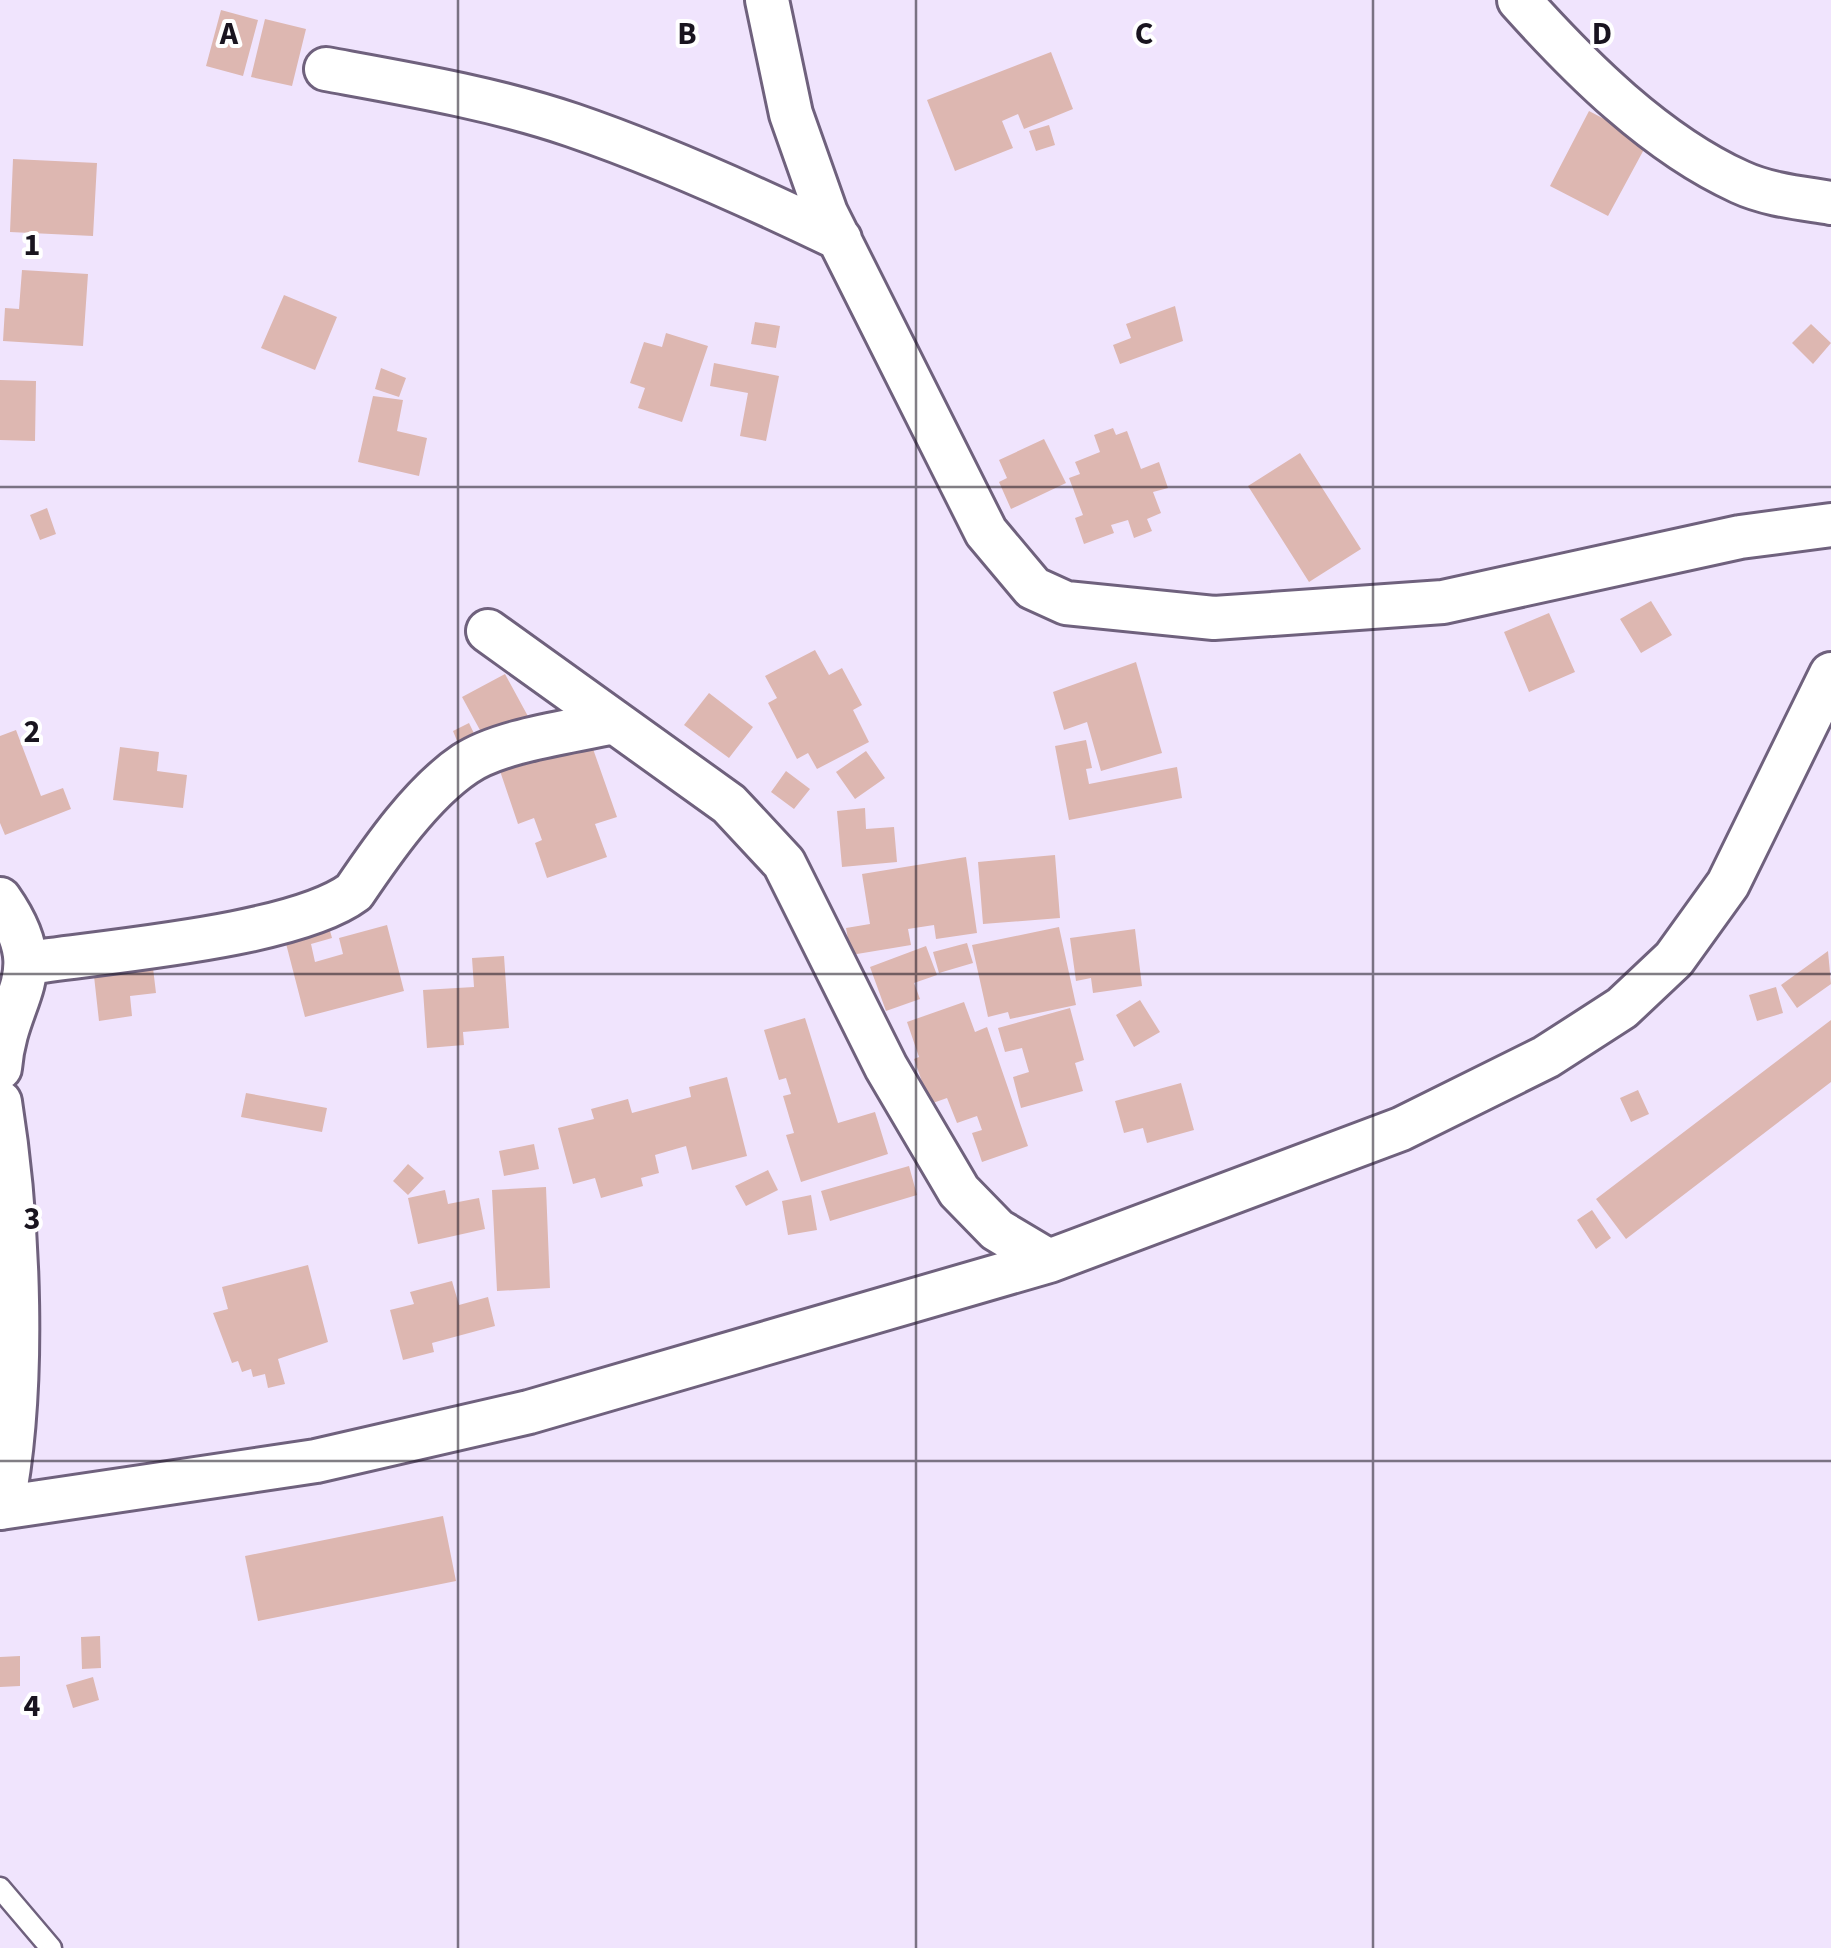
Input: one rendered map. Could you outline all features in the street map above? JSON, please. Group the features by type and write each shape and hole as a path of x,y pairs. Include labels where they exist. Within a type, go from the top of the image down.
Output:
{"street":[{"path":"768,0 791,114 840,239 986,532 1033,588 1066,602 1214,618 1443,602 1740,537 1831,525"},
{"path":"1519,0 1614,94 1689,153 1742,183 1831,203"},
{"path":"326,69 448,91 572,125 761,200 840,239"},
{"path":"488,631 728,804 784,863 886,1067 959,1191 997,1230 1049,1261"},
{"path":"0,1102 10,1164 16,1296 8,1478 1,1508 316,1461 529,1412 1049,1261 1401,1129 1546,1057 1622,1008 1674,959 1728,884 1831,674"},
{"path":"28,963 247,930 338,904 354,892 433,792 466,762 520,744 612,722"},
{"path":"0,899 14,923 28,963 2,1040 0,1068"}],"lane":[{"path":"0,1888 52,1948"}],"building":[{"path":"221,10 258,20 243,76 206,66"},
{"path":"265,19 306,29 292,86 251,77"},
{"path":"1051,52 1073,109 1024,129 1018,114 1002,121 1013,148 955,171 927,100"},
{"path":"1589,111 1648,142 1608,216 1550,186"},
{"path":"1049,125 1055,145 1036,151 1029,131"},
{"path":"13,159 97,163 93,236 10,232"},
{"path":"22,270 88,274 83,346 3,341 5,308 19,309"},
{"path":"284,295 337,317 315,370 261,348"},
{"path":"1175,306 1183,341 1120,364 1113,345 1131,338 1126,324"},
{"path":"755,322 780,326 776,348 751,344"},
{"path":"1811,324 1831,343 1813,364 1792,343"},
{"path":"666,333 708,346 682,422 638,408 645,388 630,383 644,342 662,347"},
{"path":"714,363 779,376 766,441 740,436 748,393 710,386"},
{"path":"381,368 406,378 399,397 375,389"},
{"path":"0,380 36,381 35,441 0,440"},
{"path":"373,396 403,400 397,431 427,438 419,476 358,462"},
{"path":"1113,428 1116,435 1127,431 1141,469 1159,462 1168,488 1153,492 1161,513 1147,519 1152,531 1134,538 1128,520 1111,525 1114,533 1084,544 1075,518 1083,515 1069,478 1080,474 1075,462 1100,452 1094,435"},
{"path":"1044,439 1066,483 1011,509 999,482 1007,478 999,460"},
{"path":"1300,453 1361,549 1309,582 1248,486"},
{"path":"47,508 56,534 40,540 30,515"},
{"path":"1651,601 1672,635 1641,653 1620,619"},
{"path":"1549,613 1575,672 1529,692 1504,632"},
{"path":"815,650 829,675 842,668 862,705 853,710 869,742 817,769 808,753 797,759 768,703 777,698 765,676"},
{"path":"1136,662 1162,753 1101,771 1087,722 1064,730 1053,692"},
{"path":"505,674 530,720 487,743 462,697"},
{"path":"709,693 753,727 729,758 684,725"},
{"path":"469,723 482,750 464,758 453,731"},
{"path":"16,730 41,796 63,788 71,809 5,835 0,823 0,736"},
{"path":"1086,740 1092,768 1086,769 1089,784 1177,767 1182,798 1069,820 1055,746"},
{"path":"592,746 617,817 595,824 607,857 547,878 535,843 542,840 534,818 518,824 499,768 560,747 564,756"},
{"path":"120,747 159,752 157,771 187,775 183,808 113,800"},
{"path":"866,751 885,778 855,799 836,772"},
{"path":"786,771 810,789 794,809 771,792"},
{"path":"865,808 866,829 894,827 897,862 842,867 837,811"},
{"path":"1055,855 1060,918 983,924 978,862"},
{"path":"966,857 977,933 936,939 934,925 908,929 911,945 851,955 846,928 870,924 862,874"},
{"path":"327,920 332,938 311,944 315,962 343,954 339,938 387,925 404,991 305,1017 283,932"},
{"path":"1059,927 1076,1005 1010,1019 1008,1012 988,1017 972,945"},
{"path":"1135,929 1142,986 1093,993 1091,978 1076,981 1070,938"},
{"path":"967,943 973,963 939,973 933,952"},
{"path":"926,946 937,975 914,983 920,999 886,1011 870,967"},
{"path":"1828,951 1831,984 1797,1008 1781,985"},
{"path":"504,956 509,1028 463,1032 464,1045 427,1048 423,990 474,987 472,958"},
{"path":"153,968 156,993 130,996 132,1016 99,1021 94,976"},
{"path":"1776,987 1783,1013 1757,1021 1749,995"},
{"path":"1140,1000 1160,1032 1134,1047 1116,1015"},
{"path":"964,1002 975,1032 987,1027 1028,1146 982,1162 972,1133 982,1130 977,1116 957,1123 947,1098 930,1104 914,1059 919,1057 907,1022"},
{"path":"1070,1008 1084,1060 1075,1063 1083,1091 1021,1108 1013,1077 1029,1072 1022,1048 1005,1052 998,1028"},
{"path":"805,1018 838,1123 875,1112 888,1154 801,1182 786,1135 794,1133 783,1096 791,1094 786,1078 779,1080 764,1030"},
{"path":"1831,1020 1831,1082 1626,1239 1596,1199"},
{"path":"727,1077 747,1156 692,1170 686,1146 655,1155 659,1173 641,1178 643,1186 601,1198 595,1178 573,1184 558,1128 594,1119 591,1109 628,1099 632,1113 691,1097 689,1087"},
{"path":"1181,1083 1194,1130 1147,1143 1143,1128 1124,1133 1115,1101"},
{"path":"1638,1090 1649,1114 1631,1122 1620,1098"},
{"path":"246,1093 327,1108 322,1132 241,1117"},
{"path":"534,1144 539,1169 504,1176 499,1151"},
{"path":"408,1164 424,1178 408,1195 393,1181"},
{"path":"909,1166 917,1195 830,1221 821,1191"},
{"path":"768,1170 778,1190 746,1206 735,1186"},
{"path":"546,1187 550,1288 497,1291 492,1190"},
{"path":"445,1190 448,1204 479,1198 485,1229 418,1244 408,1198"},
{"path":"811,1195 817,1230 788,1235 782,1201"},
{"path":"1592,1210 1611,1238 1596,1249 1577,1220"},
{"path":"308,1265 328,1342 278,1359 285,1384 268,1388 265,1374 253,1377 251,1369 242,1372 238,1361 232,1363 213,1313 228,1309 222,1287"},
{"path":"452,1281 459,1305 488,1297 495,1326 432,1343 434,1352 403,1360 390,1310 414,1304 410,1292"},
{"path":"443,1516 456,1581 258,1621 245,1556"},
{"path":"100,1636 101,1668 82,1669 81,1637"},
{"path":"20,1656 20,1686 0,1687 0,1657"},
{"path":"93,1677 99,1700 73,1708 66,1685"}]}
